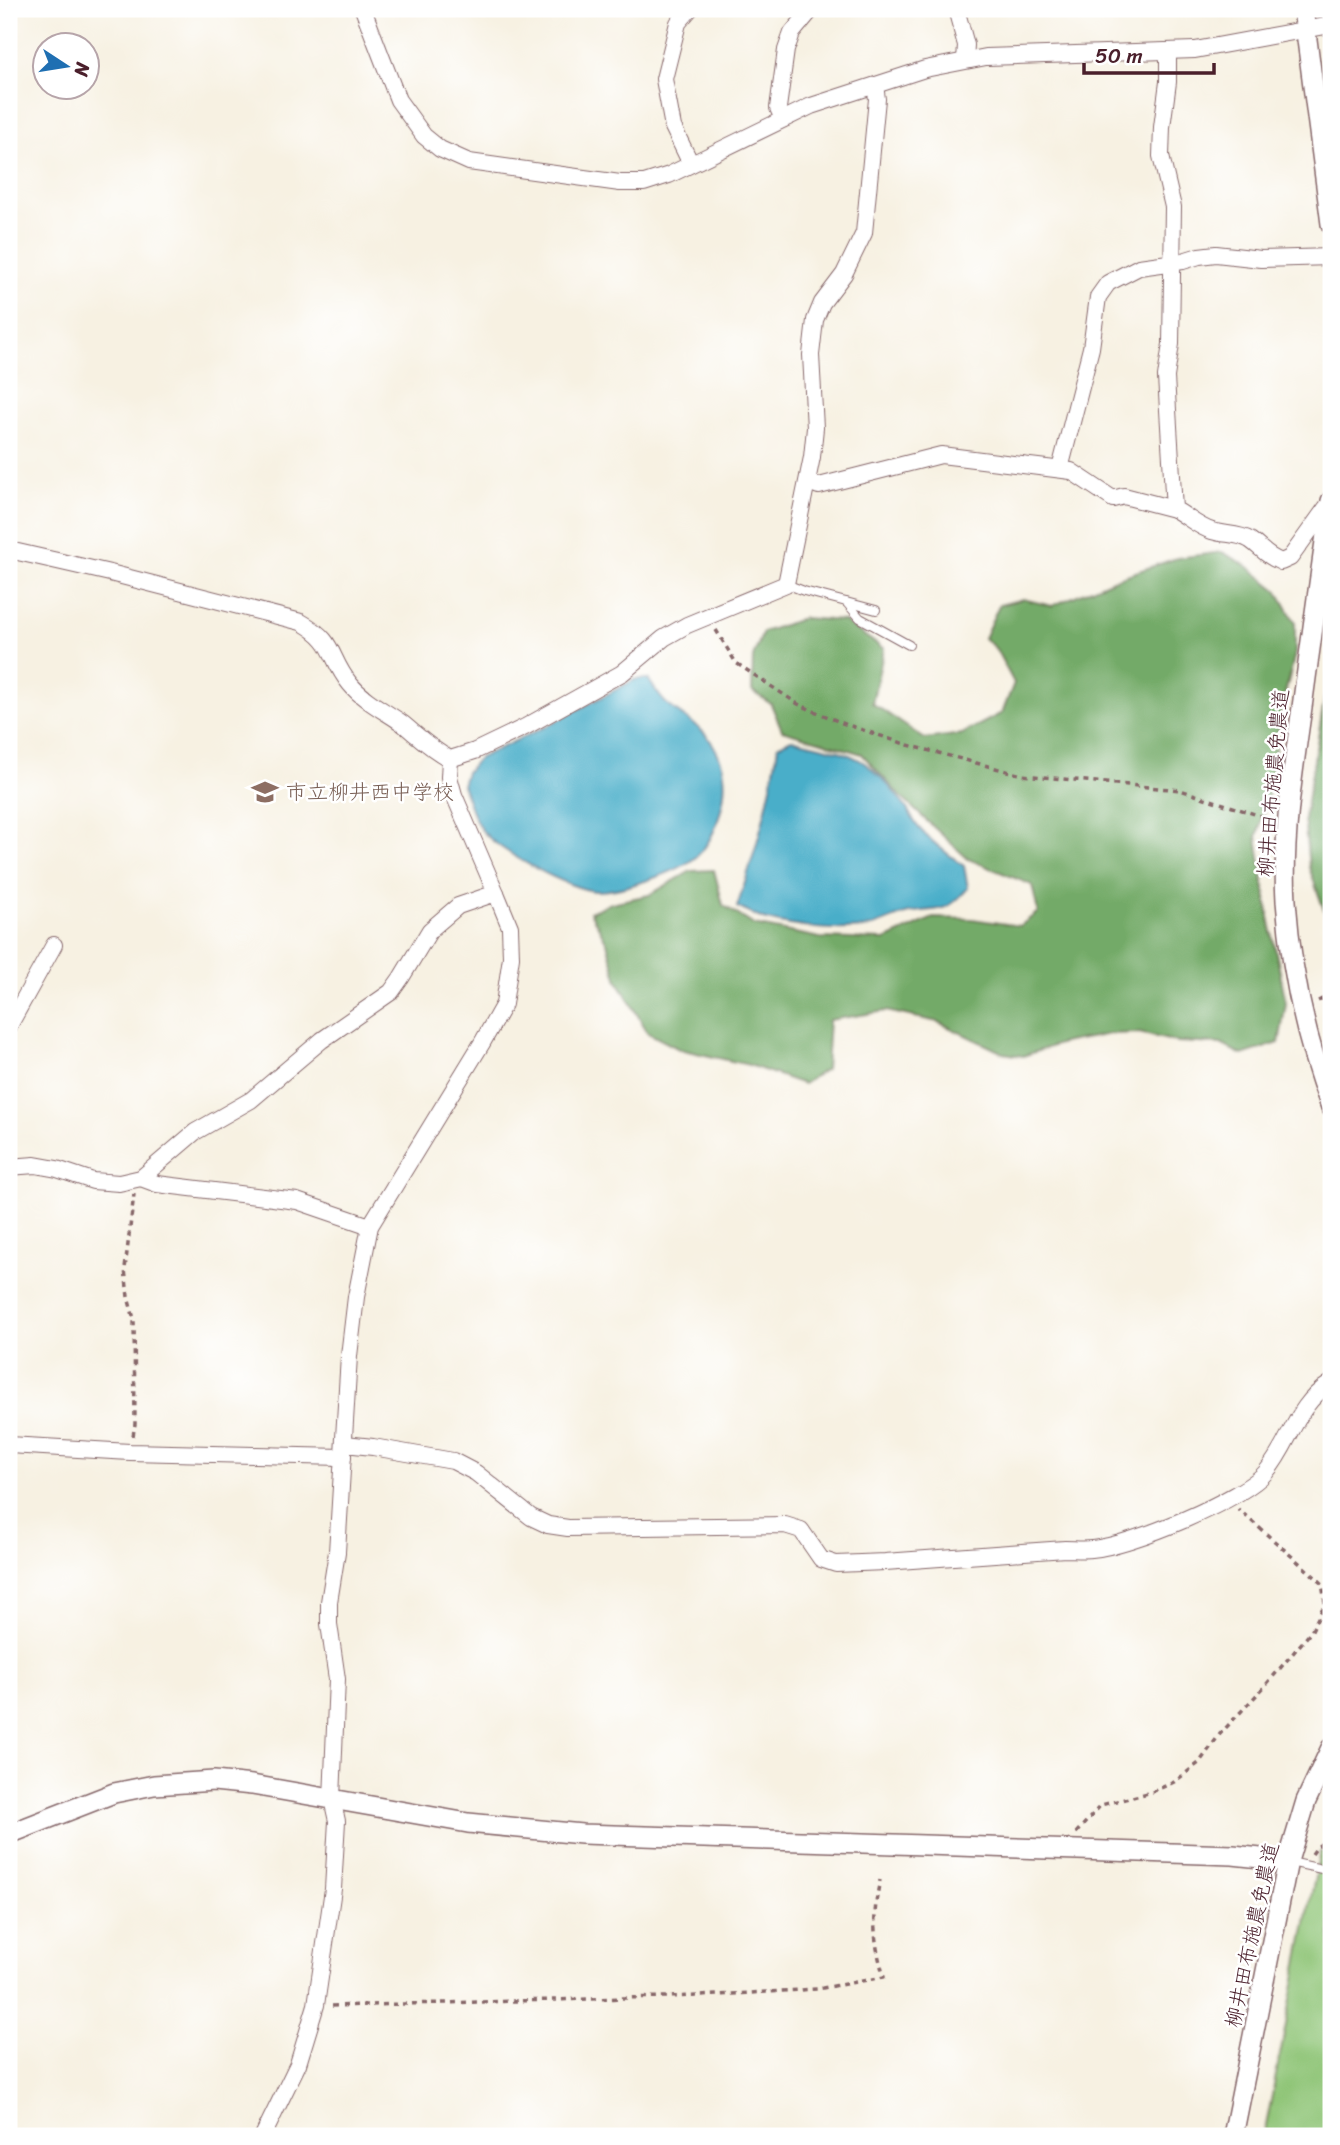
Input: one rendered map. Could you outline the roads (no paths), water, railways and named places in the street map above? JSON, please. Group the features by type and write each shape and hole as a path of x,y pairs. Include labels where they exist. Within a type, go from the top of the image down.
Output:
{"street":[{"path":"363,9 398,100 424,135 450,153 469,162 620,183 644,183 669,175 811,106 925,69 965,60 1195,50 1331,25"},
{"path":"691,9 678,23 664,79 673,127 691,164"},
{"path":"783,119 778,108 786,50 792,33 813,9"},
{"path":"956,9 966,45 965,60"},
{"path":"1303,9 1331,224"},
{"path":"1168,51 1161,156 1173,207 1171,344 1166,377 1174,509"},
{"path":"9,550 301,622 326,640 351,684 363,696 432,750 450,759 475,751 525,727 622,673 664,638 687,625 786,584 808,482 815,428 811,355 815,320 822,303 844,274 863,233 877,99 875,86"},
{"path":"1060,469 1091,348 1098,297 1108,283 1139,267 1216,254 1261,258 1331,257"},
{"path":"808,482 819,486 940,455 1060,469 1071,471 1113,499 1124,496 1174,509 1214,532 1237,534 1267,556 1281,562 1290,558 1331,502"},
{"name":"柳井田布施農免農道","path":"1331,502 1292,776 1286,856 1286,900 1297,991 1316,1066 1331,1107"},
{"path":"263,2136 298,2064 316,2005 332,1889 337,1821 332,1799 337,1679 329,1624 329,1602 337,1552 356,1297 370,1226 504,1004 512,957 510,927 454,795 449,777 450,759"},
{"path":"9,1167 35,1165 93,1181 120,1183 137,1179 195,1132 251,1100 321,1040 391,992 429,930 458,906 496,893"},
{"path":"9,1026 54,945"},
{"path":"137,1179 193,1189 297,1201 370,1226"},
{"path":"9,1445 130,1452 344,1450 373,1447 453,1461 476,1474 531,1517 548,1524 568,1528 785,1525 801,1530 821,1559 836,1564 885,1562 1092,1549 1130,1541 1183,1520 1226,1499 1265,1474 1310,1399 1331,1383"},
{"name":"柳井田布施農免農道","path":"1233,2136 1296,1863 1306,1801 1331,1748"},
{"path":"9,1834 114,1793 155,1785 214,1781 468,1823 582,1834 1233,1855 1296,1863"}],"lane":[{"path":"786,584 876,610"},
{"path":"846,602 860,618 909,645"},
{"path":"1296,1863 1331,1871"}],"water":[{"path":"636,679 648,679 664,702 699,728 711,741 721,761 724,784 721,811 711,837 697,856 650,880 597,891 553,877 517,858 489,838 475,819 462,785 466,772 479,758"},
{"path":"791,739 846,753 869,766 895,793 924,833 964,866 968,888 946,907 906,914 865,928 853,929 791,925 763,919 737,907 761,827 778,746"}],"place":[{"name":"市立柳井西中学校","path":"265,792"}]}
